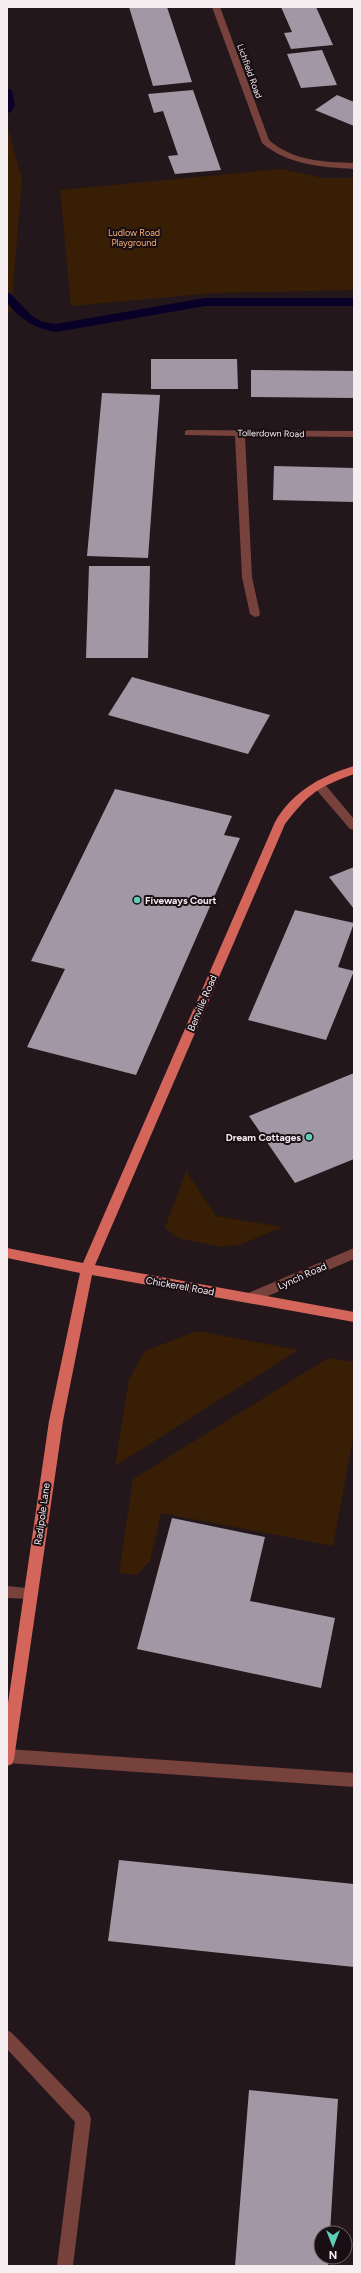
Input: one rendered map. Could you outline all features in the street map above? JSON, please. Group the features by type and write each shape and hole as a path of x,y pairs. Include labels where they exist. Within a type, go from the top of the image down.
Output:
{"main road":[{"name":"Benville Road","path":"86,1269 280,822 300,797 318,784 354,770"},
{"name":"Chickerell Road","path":"7,1253 86,1269 354,1317"},
{"name":"Radipole Lane","path":"7,1760 56,1421 86,1269"}],"street":[{"name":"Lichfield Road","path":"216,7 264,141 274,150 288,156 318,163 354,166"},
{"name":"Tollerdown Road","path":"188,433 354,434"},
{"path":"240,433 247,576 255,614"},
{"path":"318,784 354,826"},
{"name":"Lynch Road","path":"250,1298 354,1253"},
{"path":"7,1592 31,1593"},
{"path":"8,1756 354,1780"},
{"path":"7,2038 83,2119 65,2266"}],"green space":[{"path":"7,124 22,180 11,311 7,312"},
{"name":"Ludlow Road Playground","path":"281,169 323,178 354,178 354,290 214,293 71,306 60,190"},
{"path":"186,1171 216,1216 282,1227 242,1244 221,1247 178,1238 165,1228"},
{"path":"197,1331 298,1350 115,1466 129,1379 145,1351"},
{"path":"328,1358 354,1362 354,1433 333,1546 161,1513 150,1561 137,1575 119,1573 133,1479"}],"building":[{"path":"129,7 167,7 192,82 153,86"},
{"path":"281,7 316,7 333,45 291,49 284,33 292,32"},
{"path":"322,50 337,85 301,88 287,54"},
{"path":"193,90 221,170 175,174 168,156 178,155 163,111 154,113 148,94"},
{"path":"337,95 354,102 354,126 315,110"},
{"path":"151,359 237,359 238,389 151,389"},
{"path":"251,370 354,371 354,398 251,397"},
{"path":"102,393 160,395 148,558 87,556"},
{"path":"274,466 354,468 354,502 273,500"},
{"path":"89,566 150,566 148,658 86,658"},
{"path":"132,677 270,715 248,754 108,715"},
{"name":"Fiveways Court","path":"115,789 232,816 224,835 240,838 136,1075 27,1047 65,969 31,961"},
{"path":"354,867 354,909 329,877"},
{"path":"295,910 354,923 338,967 354,971 326,1040 248,1020"},
{"name":"Dream Cottages","path":"354,1073 354,1159 295,1183 249,1116"},
{"path":"172,1518 265,1537 250,1601 335,1618 321,1688 137,1649"},
{"path":"119,1860 354,1884 354,1967 108,1941"},
{"path":"249,2090 338,2099 330,2225 313,2225 313,2265 328,2266 235,2266"}],"waterway":[{"path":"7,91 10,105 7,110"},
{"path":"7,296 23,314 33,322 39,325 56,328 205,302 354,302"}],"place":[{"name":"Fiveways Court","path":"137,900"},
{"name":"Dream Cottages","path":"309,1137"}]}
